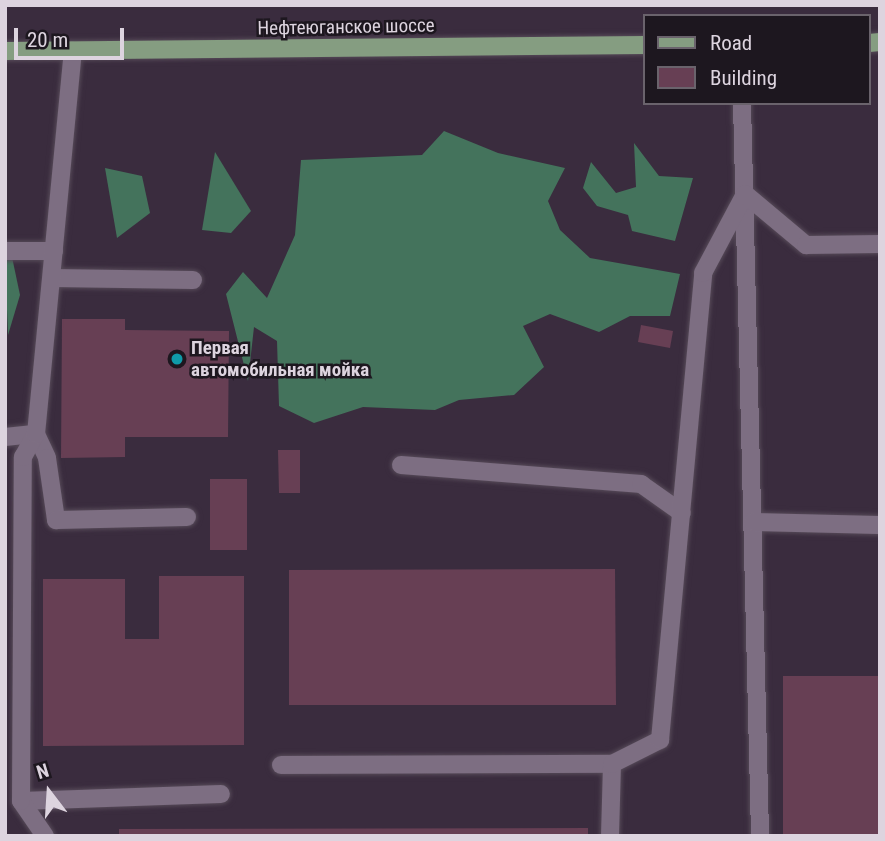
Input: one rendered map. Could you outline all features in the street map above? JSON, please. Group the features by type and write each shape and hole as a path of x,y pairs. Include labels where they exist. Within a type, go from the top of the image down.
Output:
{"main road":[{"name":"Нефтеюганское шоссе","path":"5,51 644,45"}],"lane":[{"path":"45,836 21,801 23,457 36,434 73,51"},
{"path":"743,105 760,836"},
{"path":"745,194 806,245 880,244"},
{"path":"281,765 612,764 660,740 703,273 745,194"},
{"path":"5,251 54,251"},
{"path":"52,278 193,280"},
{"path":"5,437 36,434"},
{"path":"36,434 47,458 55,520 187,517"},
{"path":"401,465 641,484 682,513"},
{"path":"753,522 880,525"},
{"path":"610,836 612,764"},
{"path":"21,801 221,794"}],"green space":[{"path":"444,131 498,153 565,168 548,201 560,230 590,258 680,274 670,316 630,316 599,332 550,314 523,326 544,367 514,395 459,400 435,410 363,407 314,423 279,406 277,341 254,327 248,381 226,294 243,272 267,298 295,235 301,160 422,155"},
{"path":"634,143 659,176 693,178 675,241 632,231 628,215 597,206 583,188 591,162 616,193 636,187"},
{"path":"215,152 251,211 231,233 202,230"},
{"path":"105,168 142,176 150,213 117,238"},
{"path":"12,257 20,295 8,335 5,258"}],"building":[{"path":"62,319 125,319 125,330 229,331 228,437 125,437 125,457 61,458"},
{"path":"641,325 673,331 670,348 638,342"},
{"path":"278,450 300,450 300,493 279,493"},
{"path":"210,479 247,479 247,550 210,550"},
{"path":"615,569 616,705 289,705 289,570"},
{"path":"159,576 244,576 244,745 43,746 43,579 125,579 125,639 159,639"},
{"path":"783,676 880,676 880,836 783,836"},
{"path":"588,828 588,836 119,836 119,829"}],"place":[{"name":"Первая автомобильная мойка","path":"177,359"}]}
